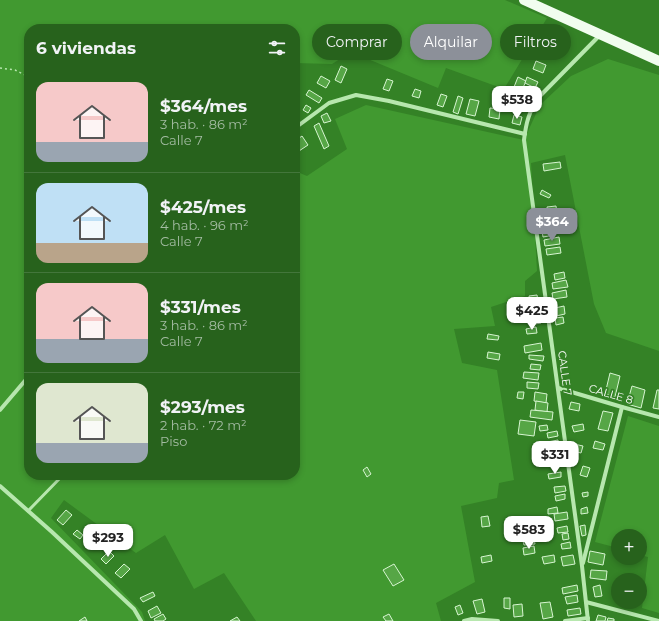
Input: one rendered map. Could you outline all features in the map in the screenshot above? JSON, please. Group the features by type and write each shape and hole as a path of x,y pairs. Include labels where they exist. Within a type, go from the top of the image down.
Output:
{"main road":[{"path":"524,0 659,61"}],"street":[{"name":"CALLE 7","path":"588,619 524,140 527,122 533,106 600,35"},
{"path":"300,124 329,103 356,95 388,101 525,134"},
{"path":"0,410 24,382"},
{"name":"CALLE 8","path":"558,388 659,417"},
{"path":"582,566 622,407"},
{"path":"0,486 52,532 134,609 141,621"},
{"path":"586,602 659,621"},
{"path":"464,621 472,619 498,621"},
{"path":"565,621 588,619"}],"lane":[{"path":"28,511 58,480"}],"path":[{"path":"0,68 15,70 24,74"}],"green space":[{"path":"0,0 505,0 547,18 543,24 500,24 500,60 522,60 504,89 446,68 438,88 370,60 402,60 402,24 312,24 312,60 338,60 332,64 300,63 300,24 24,24 24,480 300,480 300,173 307,176 347,149 335,119 366,105 524,140 540,105 571,76 608,59 659,75 659,351 606,333 594,304 565,155 531,163 537,271 525,281 525,296 491,307 495,326 454,329 462,363 497,370 514,480 499,483 497,498 461,506 475,582 436,603 441,621 256,621 224,573 194,589 165,535 136,553 64,500 51,518 142,612 145,621 0,621"},
{"path":"628,416 659,426 659,613 645,609 647,609 647,529 611,529 611,546 595,542"}],"building":[{"path":"536,61 546,65 543,73 533,69"},
{"path":"341,66 347,69 341,83 335,80"},
{"path":"321,76 330,81 326,88 317,83"},
{"path":"518,77 526,81 522,90 514,87"},
{"path":"527,77 538,82 535,88 525,83"},
{"path":"387,79 393,81 389,91 383,89"},
{"path":"415,89 421,91 419,98 412,96"},
{"path":"309,90 322,98 319,103 306,95"},
{"path":"441,94 447,96 443,107 437,105"},
{"path":"458,96 463,98 458,114 453,112"},
{"path":"470,99 479,101 475,116 466,114"},
{"path":"511,100 526,104 525,108 509,104"},
{"path":"306,105 311,108 308,113 303,110"},
{"path":"490,108 500,109 499,119 489,117"},
{"path":"327,113 331,121 324,123 321,116"},
{"path":"514,115 522,117 520,125 512,123"},
{"path":"319,123 329,146 324,149 314,126"},
{"path":"302,136 308,145 300,150 300,137"},
{"path":"560,162 561,168 544,171 543,164"},
{"path":"542,190 551,195 549,198 540,194"},
{"path":"556,206 557,214 548,215 547,207"},
{"path":"554,229 555,235 543,237 542,231"},
{"path":"559,237 560,244 545,246 544,240"},
{"path":"560,247 561,253 547,255 546,249"},
{"path":"564,272 565,278 555,280 554,274"},
{"path":"566,280 568,287 553,289 552,283"},
{"path":"566,290 567,297 553,299 552,293"},
{"path":"537,295 538,301 530,302 529,296"},
{"path":"538,304 539,311 530,312 529,306"},
{"path":"564,306 565,314 556,316 555,308"},
{"path":"540,317 541,323 535,324 534,318"},
{"path":"563,317 564,323 556,325 555,318"},
{"path":"536,327 537,333 527,334 526,329"},
{"path":"488,334 499,336 498,340 487,339"},
{"path":"541,343 542,350 525,353 524,346"},
{"path":"488,352 500,354 499,360 487,358"},
{"path":"529,355 544,356 543,361 529,359"},
{"path":"531,364 541,365 540,370 530,369"},
{"path":"524,372 539,373 538,380 523,378"},
{"path":"610,373 620,376 615,397 605,394"},
{"path":"527,382 539,383 538,389 527,388"},
{"path":"632,386 645,390 641,408 627,404"},
{"path":"657,390 659,390 659,409 653,408"},
{"path":"518,392 524,392 523,399 517,398"},
{"path":"535,392 547,394 546,403 534,401"},
{"path":"536,401 548,403 547,412 535,410"},
{"path":"571,402 580,404 579,411 569,409"},
{"path":"531,410 553,412 552,420 530,417"},
{"path":"603,411 613,413 608,431 598,429"},
{"path":"520,420 536,422 534,436 518,434"},
{"path":"583,424 584,430 574,432 572,426"},
{"path":"547,425 548,430 540,431 539,426"},
{"path":"557,431 558,436 548,438 547,433"},
{"path":"558,440 559,449 543,452 542,443"},
{"path":"595,441 605,444 603,450 593,448"},
{"path":"574,444 583,446 581,453 573,451"},
{"path":"583,466 590,468 587,477 580,475"},
{"path":"367,467 371,474 367,477 363,470"},
{"path":"561,472 561,477 549,479 548,474"},
{"path":"565,486 566,491 555,493 554,487"},
{"path":"588,492 588,496 583,497 582,493"},
{"path":"565,494 565,499 556,501 555,496"},
{"path":"557,507 558,513 548,514 548,509"},
{"path":"587,507 588,513 581,514 581,509"},
{"path":"66,510 72,515 63,525 57,520"},
{"path":"567,512 568,519 555,521 554,514"},
{"path":"488,516 490,526 482,527 481,517"},
{"path":"585,525 586,535 582,536 580,526"},
{"path":"567,526 568,532 558,533 557,528"},
{"path":"77,530 83,535 80,539 73,534"},
{"path":"568,533 569,539 563,540 562,534"},
{"path":"534,539 535,544 524,545 523,541"},
{"path":"570,542 571,548 562,549 561,544"},
{"path":"534,546 535,553 524,555 523,548"},
{"path":"109,551 114,556 106,564 101,559"},
{"path":"590,551 605,554 603,565 588,562"},
{"path":"491,555 492,561 482,563 481,557"},
{"path":"554,555 555,562 544,564 542,557"},
{"path":"573,555 575,564 563,566 561,557"},
{"path":"124,564 130,569 121,578 115,573"},
{"path":"394,564 404,580 393,586 383,570"},
{"path":"591,570 607,571 606,580 590,578"},
{"path":"577,585 578,591 563,594 562,588"},
{"path":"600,585 602,596 595,597 593,587"},
{"path":"153,592 155,596 143,602 140,598"},
{"path":"577,595 578,602 567,604 565,597"},
{"path":"504,598 510,598 510,609 504,608"},
{"path":"482,599 485,612 477,614 473,601"},
{"path":"550,602 553,617 543,619 540,603"},
{"path":"522,604 523,616 514,617 513,605"},
{"path":"460,605 463,613 458,615 455,607"},
{"path":"157,606 161,613 151,618 148,611"},
{"path":"580,608 581,614 568,616 567,610"},
{"path":"163,614 166,619 163,621 155,621 154,619"},
{"path":"389,614 393,621 386,621 383,617"},
{"path":"598,615 606,617 605,621 596,621"},
{"path":"85,617 87,621 79,621"},
{"path":"237,617 240,621 230,621"},
{"path":"608,618 614,619 614,621 607,621"}]}
